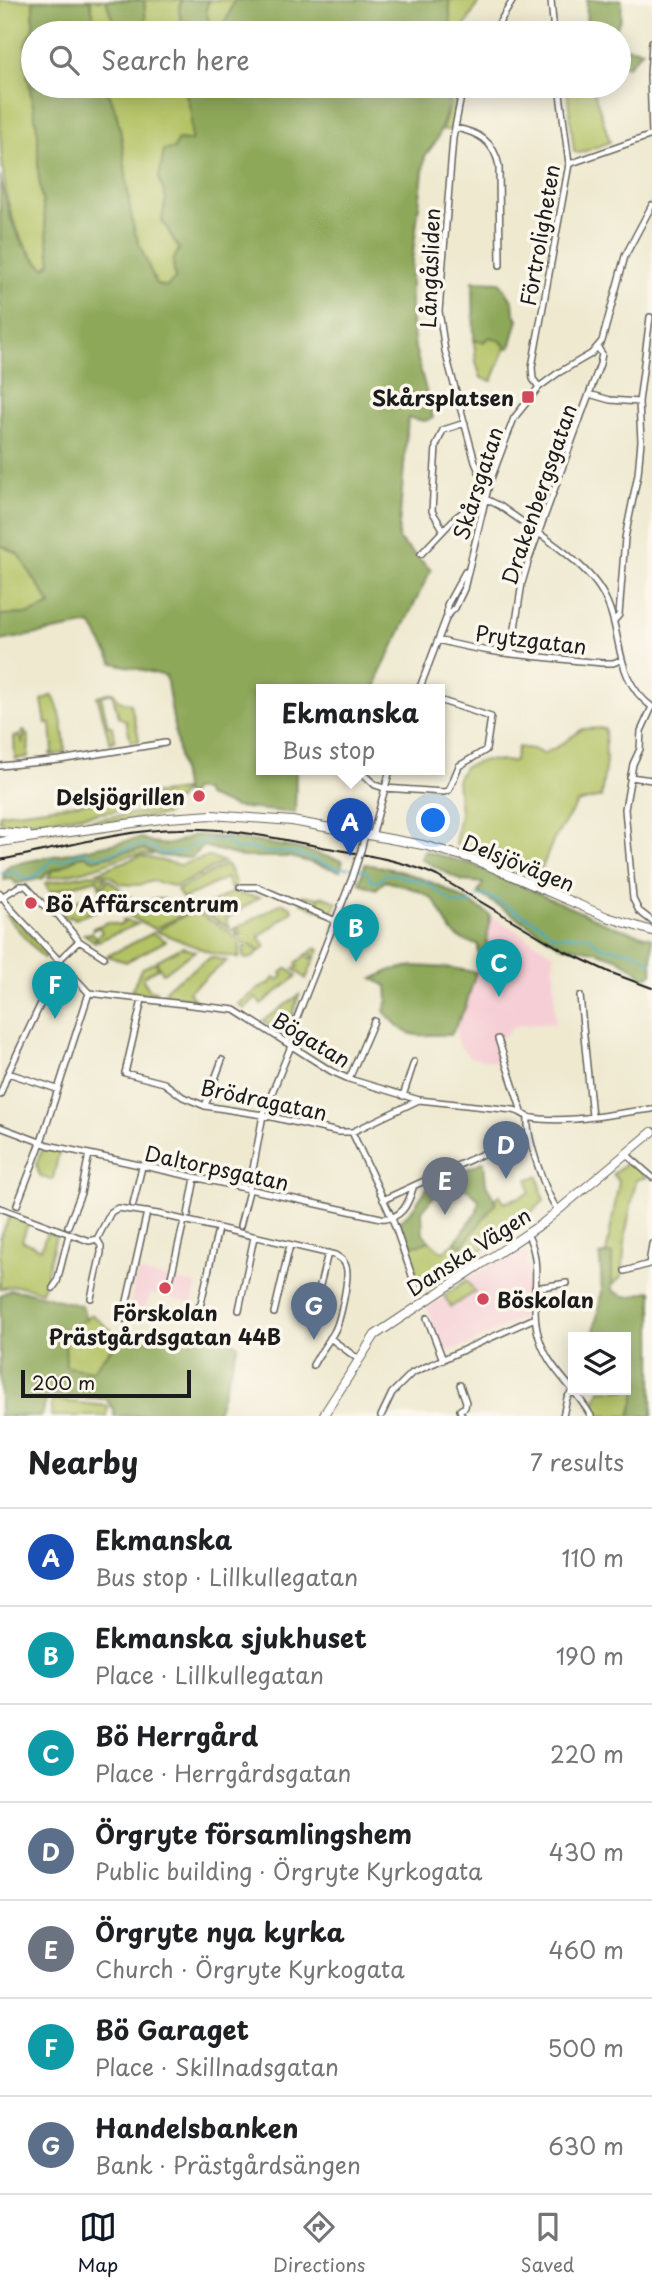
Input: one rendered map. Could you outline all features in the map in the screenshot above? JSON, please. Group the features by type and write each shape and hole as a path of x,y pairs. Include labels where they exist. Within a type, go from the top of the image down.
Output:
{"street":[{"path":"500,21 513,0"},
{"path":"551,0 554,21"},
{"path":"569,164 652,134 652,42"},
{"name":"Långåsliden","path":"461,98 455,128 439,311 445,351 475,462 482,479 489,484"},
{"name":"Förtroligheten","path":"539,387 533,379 532,367 569,164 561,98"},
{"path":"455,128 484,138 497,155 500,265"},
{"path":"598,348 607,330 625,256 652,205"},
{"path":"614,621 620,612 625,538 638,474 641,441 639,402 650,317"},
{"name":"Skårsgatan","path":"421,684 447,616 447,605 458,580 467,570 489,484 517,412 539,387 598,348"},
{"name":"Drakenbergsgatan","path":"511,654 522,583 600,364 602,354 598,348"},
{"path":"589,394 610,400 639,402"},
{"path":"443,529 432,510 436,446 443,430 465,422"},
{"path":"486,499 500,506 574,561 595,581 614,621 621,660 635,690 652,707 642,727 640,749 630,776 625,820 633,898 639,911 652,921"},
{"path":"421,554 443,529 467,509 483,510"},
{"name":"Prytzgatan","path":"438,640 478,650 511,654 602,663 621,660"},
{"path":"364,775 375,785 384,788 444,792 449,790 455,772 462,763 486,750 491,717 445,702"},
{"path":"0,766 60,760 165,743"},
{"path":"240,1226 263,1115 361,850 369,835 388,775"},
{"path":"630,776 652,780"},
{"name":"Delsjövägen","path":"0,842 167,818 212,815 292,821 424,845 480,861 607,917 652,931"},
{"name":"Delsjövägen","path":"0,832 37,836"},
{"path":"17,1205 89,993 0,896 20,886 26,886 49,911 58,915 79,941 104,957"},
{"path":"240,887 257,887 336,921"},
{"path":"0,1095 59,962 79,941"},
{"name":"Bögatan","path":"89,993 235,1010 331,1071 349,1079 419,1100 522,1112"},
{"path":"580,996 592,1116"},
{"name":"Brödragatan","path":"142,1000 125,1073 164,1083 183,1097 205,1106 263,1115 338,1132 352,1132 419,1100"},
{"path":"349,1079 374,1021"},
{"path":"498,1039 522,1112 528,1118 556,1120 652,1109"},
{"path":"205,1106 213,1074 222,1060"},
{"path":"397,1111 414,1062"},
{"path":"8,1073 57,1089"},
{"path":"528,1118 528,1133 545,1183 558,1210"},
{"name":"Daltorpsgatan","path":"0,1127 40,1142 142,1167 381,1219 392,1219"},
{"path":"352,1132 392,1219 418,1293"},
{"name":"Danska Vägen","path":"323,1416 370,1340 386,1325 527,1234 652,1132"},
{"path":"383,1200 528,1133"},
{"path":"625,1153 652,1177"},
{"path":"68,1226 81,1193 89,1154"},
{"path":"133,1204 142,1167"},
{"path":"188,1215 195,1178"},
{"path":"392,1219 406,1206 412,1188"},
{"path":"0,1208 89,1241 97,1239 114,1209 147,1212 328,1253 344,1261 347,1273 336,1327 313,1365"},
{"path":"123,1319 147,1212"},
{"path":"171,1277 184,1222"},
{"path":"189,1315 197,1310 201,1303 218,1229"},
{"path":"53,1288 57,1282 69,1234"},
{"path":"527,1234 535,1248 537,1331 547,1358 568,1387"},
{"path":"239,1310 254,1237"},
{"path":"92,1298 101,1253 97,1239"},
{"path":"625,1271 650,1264 652,1244"},
{"path":"274,1313 290,1245"},
{"path":"311,1321 328,1253"},
{"path":"535,1288 567,1283"},
{"path":"427,1318 443,1360"},
{"path":"381,1416 388,1399 412,1373 536,1318"},
{"path":"330,1338 358,1359"},
{"path":"460,1385 466,1402 465,1407 460,1410 462,1416"},
{"path":"563,1416 569,1395"},
{"path":"575,1395 592,1416"}],"shaded area":[{"path":"490,915 554,954 555,1023 514,1026 503,1037 491,1040 497,1062 469,1057 457,1042 457,1023 465,1009 476,972 485,958"},
{"name":"Böskolan","path":"519,1251 528,1252 528,1315 473,1343 445,1352 427,1308 471,1276"},
{"name":"Förskolan Prästgårdsgatan 44B","path":"137,1272 197,1284 192,1303 150,1294 144,1312 129,1308"}],"green space":[{"path":"0,0 33,0 33,21 21,21 21,98 32,98 38,133 38,171 51,263 45,268 30,252 19,234 11,212 2,166"},
{"path":"33,0 90,0 94,21 33,21"},
{"path":"90,0 106,0 113,21 94,21"},
{"path":"106,0 144,0 146,21 113,21"},
{"path":"144,0 181,0 179,12 182,21 146,21"},
{"path":"181,0 209,0 206,9 208,21 182,21 179,12"},
{"path":"209,0 234,0 225,21 208,21 206,9"},
{"path":"234,0 449,0 450,21 225,21"},
{"path":"449,0 480,0 468,21 450,21"},
{"path":"587,0 622,0 620,21 586,21"},
{"path":"631,48 643,50 631,63"},
{"path":"32,98 111,98 122,138 134,229 156,284 166,287 175,279 173,261 179,249 162,220 166,199 159,178 164,150 174,149 177,140 191,141 191,112 187,98 448,98 437,140 425,156 411,270 411,314 415,348 433,418 424,421 408,418 398,539 431,570 380,673 377,684 256,684 256,775 296,775 295,813 235,807 206,796 204,790 192,790 189,796 185,794 166,676 113,663 91,624 0,641 0,615 29,614 51,605 18,554 0,545 0,176 14,227 27,250 45,268 51,262 38,171 38,133"},
{"path":"111,98 187,98 191,112 191,141 174,149 159,178 166,199 162,220 179,249 173,261 175,279 167,287 156,284 136,236"},
{"path":"451,98 459,98 450,130 442,130"},
{"path":"568,98 596,98 610,142 580,153 574,152"},
{"path":"473,281 500,282 513,302 518,319 510,348 500,340 490,337 483,342 474,340"},
{"path":"490,337 500,340 506,347 492,381 481,378 474,340 483,342"},
{"path":"0,545 18,553 52,605 29,614 0,615"},
{"path":"113,692 119,700 131,704 139,741 131,742 126,721 119,717 112,693 101,696 108,726 112,726 115,741 110,743 97,696"},
{"path":"52,695 60,715 65,752 51,756 51,724 46,724 42,700"},
{"path":"605,728 606,761 601,797 577,803 553,841 539,875 455,844 460,812 457,780 464,767 485,760 514,762 518,747 533,749 543,754 582,729"},
{"path":"24,730 29,738 28,757 15,759 14,737 20,735 23,744"},
{"path":"184,790 178,800 162,805 9,825 0,821 0,814"},
{"path":"173,809 164,815 53,830 11,832"},
{"path":"194,835 296,848 343,861 340,871 291,857 242,857 203,846 191,858 160,856 144,849 94,860 86,856 78,857 48,872 43,878 16,884 12,879 4,880 3,872 10,865 141,838 168,844"},
{"path":"144,849 153,855 129,856 87,870 48,878 53,869 78,857 86,856 94,860"},
{"path":"424,851 474,865 612,926 652,938 652,974 644,978 616,958 595,951 562,946 478,893 483,883 462,881 421,859"},
{"path":"140,856 180,865 210,856 224,862 176,887 153,881 139,885 120,884 109,875 97,872"},
{"path":"365,864 400,871 430,882 490,915 486,954 482,965 478,966 478,944 456,936 435,902 428,896 385,881 376,889 359,883"},
{"path":"225,865 228,866 235,887 231,889 226,878 183,899 177,890"},
{"path":"91,874 106,877 100,888 97,879 50,892 45,883"},
{"path":"108,879 137,903 130,911 112,893 103,889"},
{"path":"236,890 242,895 260,897 226,919 230,928 197,910 215,903"},
{"path":"102,892 117,902 75,919 72,916 64,917 63,911 67,903 91,896 93,898"},
{"path":"303,895 319,898 323,896 337,902 334,910 328,914 319,910 319,899 318,910 301,903"},
{"path":"153,899 163,899 191,911 154,929 130,916"},
{"path":"282,903 291,907 292,911 259,937 266,946 260,951 249,943 259,952 252,958 245,959 245,944 233,930 236,928 238,934 241,932 237,928"},
{"path":"193,911 229,931 240,943 239,958 212,953 156,931"},
{"path":"10,912 48,955 43,958 6,916"},
{"path":"123,920 138,924 98,941 96,938 95,942 84,934 92,933 96,937 102,932 99,927 93,928 108,922 120,925 124,923"},
{"path":"153,933 166,941 126,962 107,956"},
{"path":"182,947 195,951 163,973 156,961"},
{"path":"319,949 306,979 294,969 298,967 296,963 307,954 310,959 314,957 309,953"},
{"path":"211,957 227,961 189,991 194,999 163,995 169,986"},
{"path":"155,962 158,968 144,976 143,980 150,990 156,991 156,995 131,992 141,969"},
{"path":"414,966 476,972 465,1008 451,1035 408,1033 384,1011 388,1000 387,986 373,979 391,970"},
{"path":"287,968 297,976 261,1004 256,998 244,1009 238,1004 268,985 275,977 278,980"},
{"path":"299,995 287,1031 280,1033 263,1021"},
{"path":"43,1148 59,1152 53,1179 50,1180 40,1176 36,1164"},
{"path":"484,1161 486,1184 496,1203 461,1247 455,1242 477,1211 479,1200 455,1185 441,1190 422,1211 423,1233 429,1241 412,1245 399,1222 412,1210 427,1188"},
{"path":"629,1161 647,1177 636,1180 626,1231 622,1276 612,1286 612,1290 629,1297 652,1291 652,1416 597,1416 593,1409 598,1395 631,1395 631,1332 594,1332 602,1291 600,1255 606,1254 619,1182 613,1174"},
{"path":"538,1176 544,1201 499,1237 421,1290 407,1244 429,1241 443,1252 455,1242 461,1247 496,1203 495,1198 500,1195 504,1203 530,1193 528,1179"},
{"path":"10,1216 28,1223 22,1241 41,1249 47,1232 56,1235 42,1292 16,1286 0,1289 0,1238"},
{"path":"612,1254 612,1290 629,1297 652,1291 652,1416 630,1416 639,1380 631,1375 631,1332 594,1332 602,1291 600,1255"},
{"path":"467,1280 475,1292 451,1307 444,1296"},
{"path":"10,1290 29,1292 82,1306 86,1319 65,1335 66,1367 92,1371 125,1333 182,1330 206,1324 238,1345 216,1416 114,1416 114,1410 106,1399 47,1396 42,1416 0,1416 0,1295"},
{"path":"91,1314 116,1334 115,1344 92,1371 65,1367 65,1335"},
{"path":"52,1400 108,1406 107,1416 51,1416"}],"waterway":[{"path":"2,873 16,872 22,879 33,878 53,860 64,860 79,853 108,855 139,845 155,848 163,854 183,852 195,844 211,840 226,841 235,850 250,848 265,852 294,853 337,868 353,868"},
{"path":"359,869 366,871 373,882 386,874 393,874 428,884 455,904 472,903"},
{"path":"477,896 486,895 540,924 555,936 588,936 601,947 636,952 652,963"}],"tram line":[{"path":"0,860 112,836 179,829 236,832 370,856 437,876 564,951 652,988"}],"place":[{"name":"Skårsplatsen","path":"528,397"},
{"name":"Delsjögrillen","path":"199,796"},
{"name":"Ekmanska","path":"350,856"},
{"name":"Bö Affärscentrum","path":"31,903"},
{"name":"Ekmanska sjukhuset","path":"356,962"},
{"name":"Bö Herrgård","path":"499,997"},
{"name":"Bö Garaget","path":"55,1019"},
{"name":"Örgryte församlingshem","path":"506,1179"},
{"name":"Örgryte nya kyrka","path":"445,1215"},
{"name":"Förskolan Prästgårdsgatan 44B","path":"165,1288"},
{"name":"Böskolan","path":"483,1299"},
{"name":"Handelsbanken","path":"314,1340"}]}
